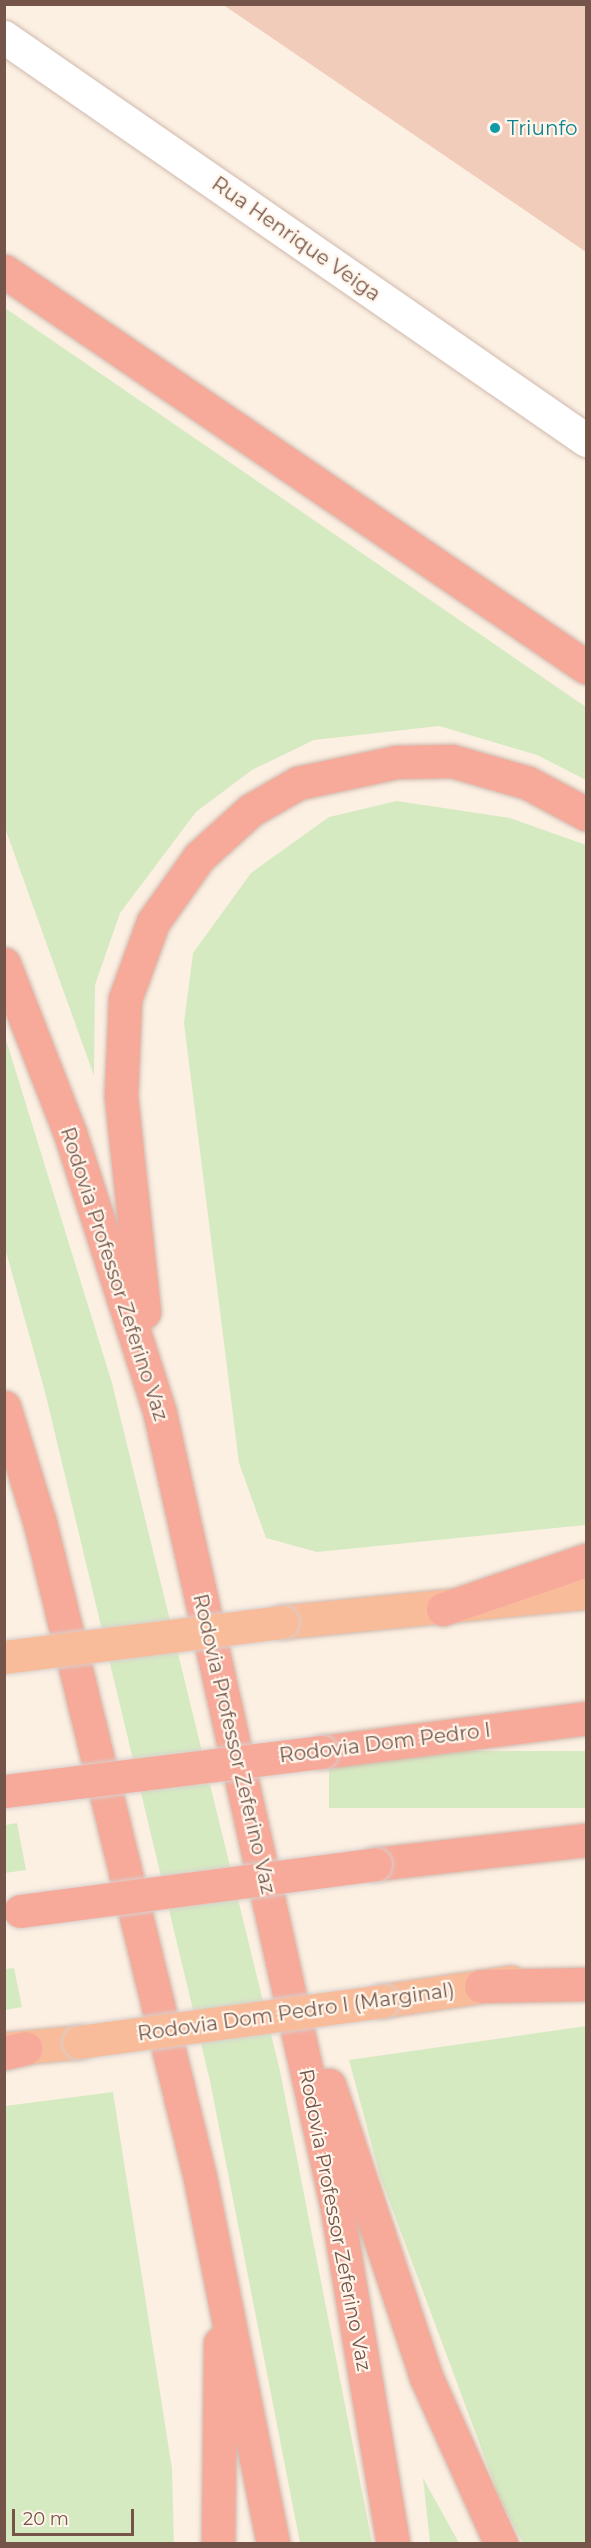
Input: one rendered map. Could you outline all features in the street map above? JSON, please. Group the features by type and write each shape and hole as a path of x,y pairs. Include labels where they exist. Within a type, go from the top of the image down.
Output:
{"highway":[{"path":"4,271 586,667"},
{"path":"160,1414 137,1268 121,1095 125,999 153,922 198,857 251,810 298,783 396,762 453,761 528,783 586,814"},
{"name":"Rodovia Professor Zeferino Vaz","path":"4,964 70,1132 160,1414 336,2203 393,2544"},
{"path":"4,1407 40,1523 221,2275 273,2544"},
{"path":"4,1453 40,1523"},
{"path":"443,1609 586,1560"},
{"path":"4,1657 282,1623 443,1609 586,1592"},
{"name":"Rodovia Dom Pedro I","path":"4,1791 586,1718"},
{"path":"12,1912 375,1864 586,1840"},
{"path":"274,1919 426,2377 501,2544"},
{"name":"Rodovia Dom Pedro I (Marginal)","path":"11,2050 382,2001 586,1971"},
{"path":"481,1986 586,1984"},
{"path":"218,2544 221,2275"}],"street":[{"name":"Rua Henrique Veiga","path":"4,37 586,440"}],"green space":[{"path":"5,308 586,707 586,780 537,755 439,726 314,740 252,770 196,812 120,913 95,985 94,1076 5,828"},
{"path":"397,801 510,818 586,845 586,1525 317,1552 266,1538 239,1463 184,1023 193,953 251,873 329,817"},
{"path":"4,1033 112,1383 280,2071 372,2543 300,2543 210,2081 45,1392 5,1248"},
{"path":"329,1751 586,1751 586,1808 329,1808"},
{"path":"17,1823 26,1870 5,1873 5,1825"},
{"path":"14,1968 22,2007 5,2010 5,1969"},
{"path":"586,2026 586,2543 523,2543 499,2496 380,2176 349,2060"},
{"path":"113,2092 172,2469 174,2543 5,2543 5,2106"},
{"path":"423,2478 459,2543 430,2543"}],"building":[{"name":"Triunfo","path":"222,4 586,4 586,252"}],"place":[{"name":"Triunfo","path":"495,128"}]}
